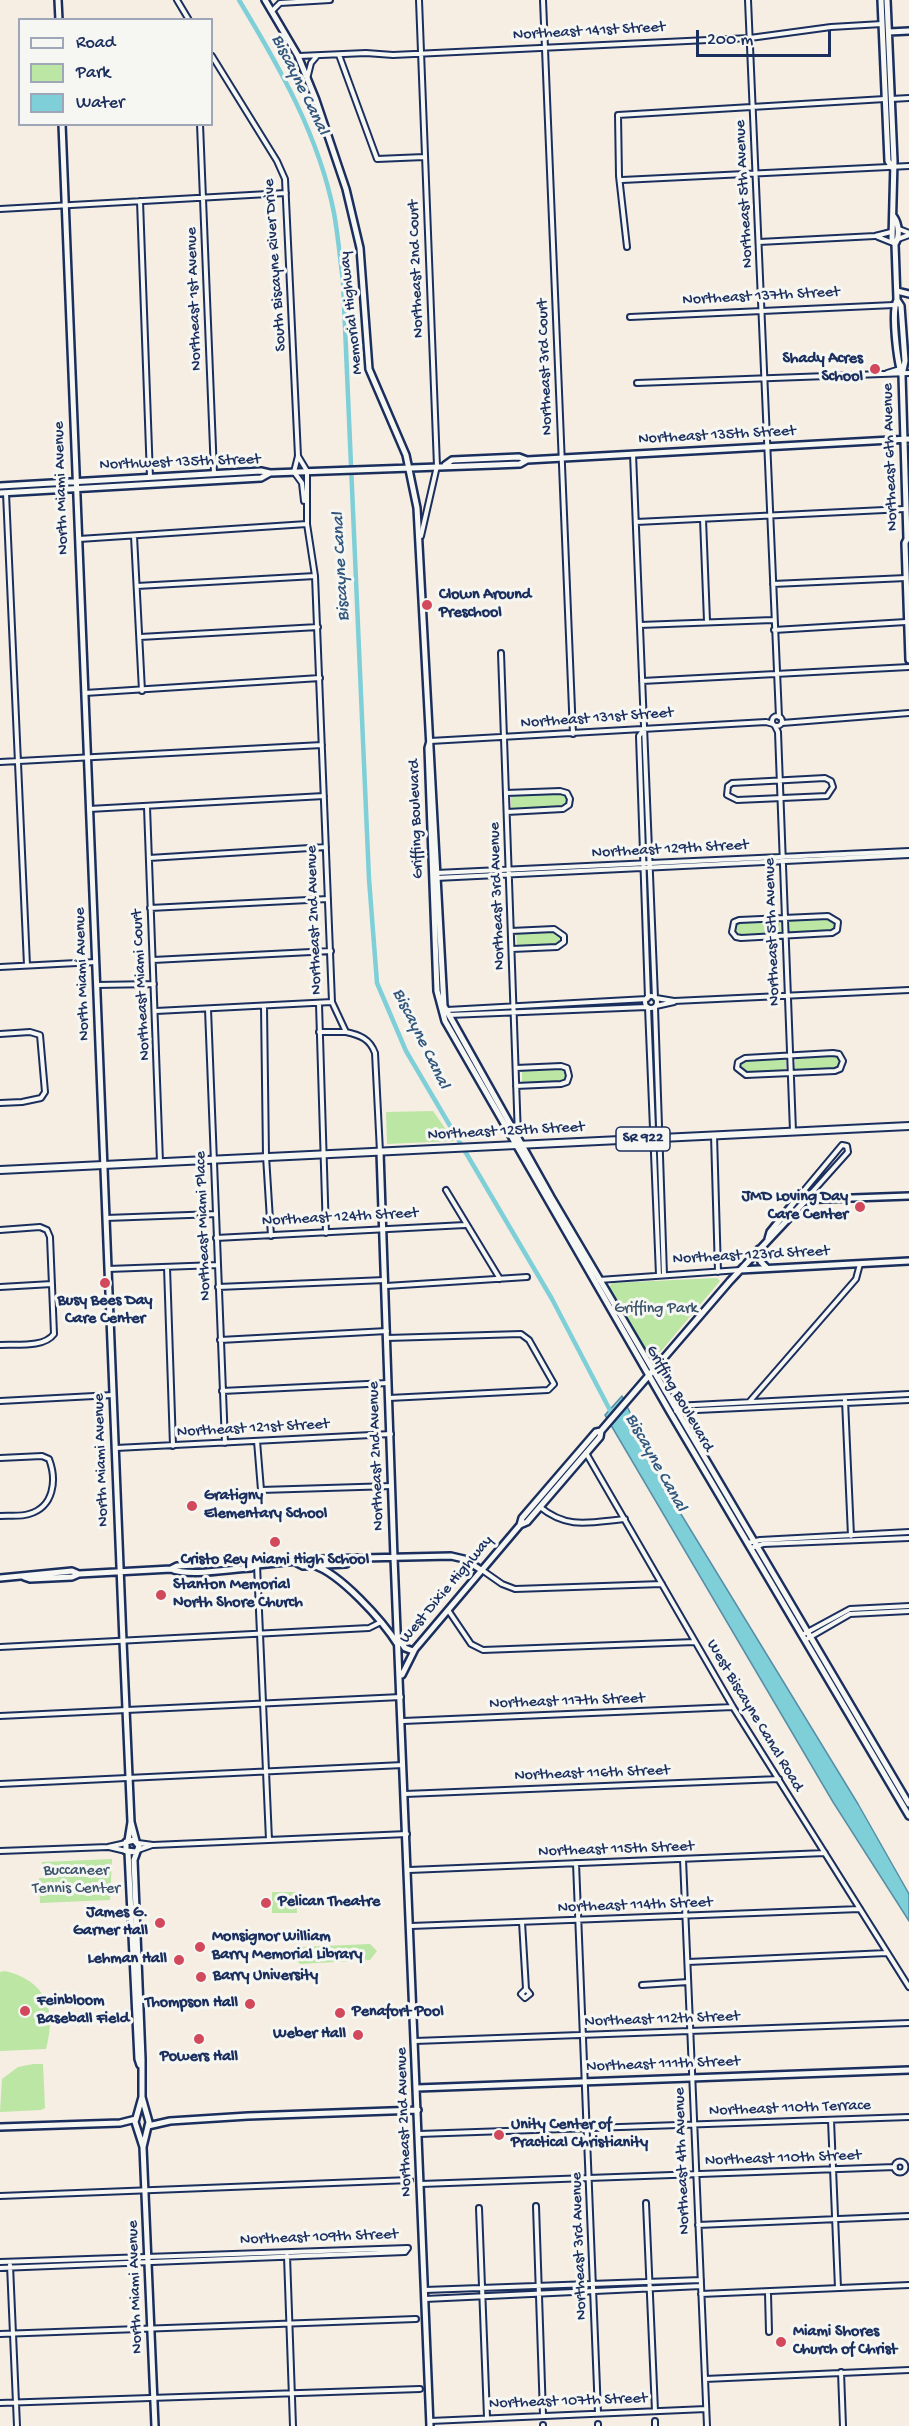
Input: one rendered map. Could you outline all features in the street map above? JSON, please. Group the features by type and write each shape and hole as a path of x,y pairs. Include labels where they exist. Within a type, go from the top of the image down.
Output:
{"main road":[{"name":"Northeast 125th Street","path":"104,1165 476,1147 518,1142 657,1138 908,1125"},
{"name":"SR 922","path":"0,1170 104,1165"}],"street":[{"path":"58,0 59,18"},
{"path":"177,0 188,18"},
{"name":"Memorial Highway","path":"266,0 298,56 333,148 354,220 364,285 369,369 409,467 421,536 430,741"},
{"path":"272,11 280,3 330,0"},
{"name":"Northeast 2nd Court","path":"418,0 437,466 421,536"},
{"name":"Northeast 3rd Court","path":"543,0 573,734"},
{"name":"Northeast 5th Avenue","path":"748,0 768,448 793,1131"},
{"path":"881,0 889,97"},
{"name":"Northeast 6th Avenue","path":"887,0 889,97 894,161 892,167 894,218 898,229 896,302 901,306 905,370 907,439 905,509 908,540 904,543 909,660"},
{"name":"Northeast 141st Street","path":"298,56 419,54 750,38 831,27 882,24"},
{"path":"889,32 909,31"},
{"path":"339,54 377,159 424,157"},
{"path":"307,79 311,63 318,56"},
{"name":"South Biscayne River Drive","path":"213,58 278,161 285,179 298,456 294,472"},
{"path":"627,247 618,115 889,97 909,98"},
{"name":"North Miami Avenue","path":"62,126 131,1822 127,1852 135,1929"},
{"name":"Northeast 1st Avenue","path":"200,126 214,473"},
{"path":"622,180 909,166"},
{"path":"0,209 286,193"},
{"path":"140,201 150,477"},
{"name":"Northeast 6th Avenue","path":"894,218 891,221 891,232 897,242"},
{"path":"898,229 909,234"},
{"path":"759,242 874,236 891,232"},
{"path":"874,236 897,242 909,234"},
{"path":"897,291 909,294"},
{"path":"896,302 909,308"},
{"name":"Northeast 137th Street","path":"630,317 896,302"},
{"path":"637,383 765,379 887,373 905,370"},
{"name":"Northeast 135th Street","path":"270,473 437,466 445,465 452,460 519,457 527,460 907,439"},
{"path":"633,454 644,728 639,736 656,998 654,1070"},
{"path":"298,456 308,471"},
{"name":"Northwest 135th Street","path":"0,486 214,473 261,471 270,473"},
{"name":"Northeast 2nd Avenue","path":"306,507 308,471"},
{"name":"Northeast 2nd Avenue","path":"294,472 302,483 315,576 321,678 332,1002 346,1032 360,1035 372,1043 375,1053 381,1152 394,1558 403,1721 430,2423"},
{"name":"Northwest 135th Street","path":"3,493 261,478 270,473"},
{"path":"27,965 3,493 8,489 27,488 34,484"},
{"path":"636,522 905,509"},
{"path":"703,519 707,621"},
{"path":"78,539 307,525"},
{"path":"134,536 142,691"},
{"path":"137,586 315,576"},
{"path":"773,584 907,580"},
{"path":"640,625 773,620"},
{"path":"774,630 906,622"},
{"path":"140,637 318,627"},
{"name":"Northeast 3rd Avenue","path":"501,653 518,1142"},
{"path":"642,681 909,667"},
{"path":"84,693 321,678"},
{"name":"Northeast 131st Street","path":"430,741 909,713"},
{"name":"Griffing Boulevard","path":"430,741 428,748 438,948 444,1013 651,1372 677,1408 804,1637 908,1814"},
{"path":"0,762 322,745"},
{"path":"825,778 831,781 833,787 827,796 780,798 734,800 727,792 732,783 779,780 825,778"},
{"path":"506,793 560,791 567,792 570,799 568,807 563,809 507,812"},
{"path":"89,809 324,796"},
{"name":"Northeast Miami Court","path":"147,807 160,1163"},
{"path":"149,858 326,847"},
{"name":"Northeast 129th Street","path":"782,859 909,851"},
{"name":"Northeast 129th Street","path":"435,876 909,855"},
{"path":"647,865 647,998 654,1070 662,1275"},
{"path":"150,908 328,899"},
{"path":"832,916 838,925 832,933 786,936 738,938 732,932 733,924 736,920 832,916"},
{"path":"511,931 554,929 563,933 564,939 557,947 512,949"},
{"path":"153,960 331,951"},
{"path":"0,967 96,962"},
{"path":"97,985 154,984"},
{"path":"444,1013 647,998 674,1001 909,990"},
{"path":"514,1009 648,1007 674,1001"},
{"path":"156,1011 332,1002"},
{"path":"319,1004 326,1233"},
{"path":"264,1006 266,1156 271,1236"},
{"name":"Northeast Miami Place","path":"208,1009 225,1443"},
{"path":"0,1034 30,1032 40,1035 43,1045 45,1092 41,1098 0,1103"},
{"path":"319,1032 346,1032"},
{"path":"836,1053 843,1061 840,1069 835,1071 791,1073 746,1075 737,1068 738,1062 745,1058 790,1055 836,1053"},
{"path":"516,1068 561,1066 567,1068 569,1076 567,1082 561,1084 516,1086"},
{"path":"714,1135 718,1272"},
{"name":"West Dixie Highway","path":"520,1525 527,1522 600,1437 601,1431 651,1372 848,1152 847,1146 842,1145 770,1232 768,1239"},
{"path":"446,1190 465,1225 500,1279"},
{"path":"796,1200 909,1196"},
{"path":"106,1218 216,1214"},
{"name":"Northeast 124th Street","path":"216,1238 465,1225"},
{"path":"0,1230 40,1227 46,1230 50,1237 54,1334 50,1340 0,1345"},
{"path":"759,1249 760,1259 767,1268"},
{"name":"Northeast 123rd Street","path":"598,1281 767,1268 909,1261"},
{"path":"749,1401 856,1279 860,1264"},
{"path":"108,1269 217,1265"},
{"path":"167,1267 173,1446"},
{"path":"218,1287 528,1277"},
{"path":"0,1287 52,1284"},
{"path":"220,1340 387,1331"},
{"path":"387,1338 521,1334 529,1340 554,1384 548,1390 389,1398"},
{"name":"Griffing Boulevard","path":"651,1372 668,1410 810,1634 909,1804"},
{"path":"222,1391 388,1383"},
{"path":"677,1408 845,1400 854,1397 909,1394"},
{"path":"0,1401 113,1395"},
{"path":"845,1400 851,1537"},
{"path":"668,1410 749,1401 909,1400"},
{"name":"West Dixie Highway","path":"401,1677 413,1651 520,1525 522,1518 536,1501 596,1432 601,1431"},
{"name":"Northeast 121st Street","path":"116,1448 391,1434"},
{"path":"257,1441 261,1490 392,1486"},
{"name":"West Biscayne Canal Road","path":"586,1453 733,1707 909,1987"},
{"path":"0,1458 42,1456 49,1459 53,1479 51,1497 45,1505 30,1514 0,1516"},
{"path":"540,1507 552,1517 565,1522 625,1520"},
{"path":"752,1545 909,1532"},
{"path":"851,1537 909,1538"},
{"path":"297,1563 314,1559 346,1558 352,1560 454,1556 501,1584 515,1589 662,1584"},
{"path":"0,1578 24,1576 30,1580 72,1577 79,1574 171,1569 177,1566 251,1562 257,1565 346,1564 352,1560"},
{"path":"257,1565 269,1840"},
{"path":"313,1565 330,1574 381,1622 399,1646"},
{"path":"810,1634 850,1609 909,1606"},
{"path":"447,1610 476,1648 509,1649 694,1642"},
{"path":"804,1637 852,1613 909,1611"},
{"path":"0,1647 369,1628 381,1622"},
{"path":"398,1637 405,1648 413,1651"},
{"path":"0,1716 402,1697"},
{"name":"Northeast 117th Street","path":"403,1721 733,1707"},
{"path":"0,1784 404,1765"},
{"name":"Northeast 116th Street","path":"405,1794 779,1779"},
{"name":"North Miami Avenue","path":"131,1822 137,1841 134,1860 135,1929 142,2059 140,2065 142,2097 147,2122 143,2147"},
{"path":"0,1851 108,1847 137,1841 153,1845 407,1834"},
{"path":"108,1847 127,1852 153,1845"},
{"name":"Northeast 115th Street","path":"409,1870 825,1853"},
{"name":"Northeast 4th Avenue","path":"683,1859 707,2426"},
{"name":"Northeast 3rd Avenue","path":"576,1863 598,2413"},
{"name":"Northeast 114th Street","path":"411,1926 860,1909"},
{"path":"522,1922 526,1989"},
{"path":"688,1962 887,1953"},
{"path":"642,1985 688,1982"},
{"name":"Northeast 112th Street","path":"415,2041 909,2023"},
{"name":"Northeast 111th Street","path":"417,2088 909,2070"},
{"name":"North Miami Avenue","path":"142,2097 137,2118 143,2147 146,2190 155,2426"},
{"path":"0,2127 120,2122 137,2118 147,2122 418,2110"},
{"name":"Northeast 110th Terrace","path":"419,2134 909,2117"},
{"path":"831,2120 838,2288"},
{"path":"120,2122 138,2127 147,2122"},
{"name":"Northeast 110th Street","path":"421,2184 590,2180 895,2167"},
{"path":"0,2196 410,2180"},
{"path":"646,2203 655,2411"},
{"path":"536,2206 543,2415"},
{"path":"479,2208 487,2417"},
{"path":"698,2225 909,2216"},
{"name":"Northeast 109th Street","path":"148,2259 204,2260 239,2256 408,2248 405,2252 368,2251"},
{"path":"204,2254 204,2260"},
{"name":"Northeast 109th Street","path":"148,2259 204,2254 239,2256"},
{"path":"286,2254 293,2426"},
{"path":"58,2263 102,2258 148,2259"},
{"path":"102,2258 103,2264"},
{"path":"0,2268 10,2265 103,2264 148,2259"},
{"path":"0,2262 10,2265"},
{"path":"10,2265 17,2426"},
{"path":"425,2290 701,2280"},
{"path":"701,2294 768,2293 909,2285"},
{"path":"425,2299 701,2286"},
{"path":"768,2293 769,2332"},
{"path":"0,2334 416,2319"},
{"path":"705,2379 909,2370"},
{"path":"841,2372 843,2426"},
{"path":"0,2403 420,2389"},
{"name":"Northeast 107th Street","path":"430,2423 487,2417 706,2409"}],"green space":[{"path":"561,792 567,795 569,801 562,808 511,809 511,796"},
{"path":"828,917 836,922 831,932 789,933 790,919"},
{"path":"780,920 781,934 738,936 734,932 737,922"},
{"path":"555,930 561,933 563,938 556,946 517,946 516,933 520,931"},
{"path":"836,1055 841,1061 836,1069 799,1071 794,1068 796,1056"},
{"path":"783,1057 786,1060 786,1069 776,1073 755,1074 739,1068 741,1061"},
{"path":"560,1067 565,1069 567,1076 563,1082 522,1083 522,1070"},
{"path":"433,1111 454,1141 387,1144 386,1112"},
{"name":"Griffing Park","path":"717,1278 720,1281 656,1357 650,1358 608,1289 612,1283"},
{"name":"Buccaneer Tennis Center","path":"112,1859 110,1900 40,1903 39,1878 43,1878 42,1862"},
{"path":"272,1892 296,1892 297,1913 272,1913"},
{"path":"370,1944 377,1951 370,1960 300,1964 293,1956 295,1950 301,1947"},
{"name":"Feinbloom Baseball Field","path":"5,1971 30,1982 45,1999 50,2021 46,2049 0,2051 0,1972"},
{"path":"43,2064 45,2108 0,2112 2,2079 18,2067"}],"water":[{"path":"622,1396 673,1501 858,1804 909,1894 909,1921 833,1802 605,1415"}],"waterway":[{"name":"Biscayne Canal","path":"239,0 283,76 308,129 327,184 337,230 343,281 369,879 377,983 406,1051 552,1299 612,1414"}],"place":[{"name":"Shady Acres School","path":"875,369"},
{"name":"Clown Around Preschool","path":"427,605"},
{"name":"JMD Loving Day Care Center","path":"860,1207"},
{"name":"Busy Bees Day Care Center","path":"105,1283"},
{"name":"Gratigny Elementary School","path":"192,1506"},
{"name":"Cristo Rey Miami High School","path":"275,1542"},
{"name":"Stanton Memorial North Shore Church","path":"161,1595"},
{"name":"Pelican Theatre","path":"266,1903"},
{"name":"James G. Garner Hall","path":"160,1923"},
{"name":"Monsignor William Barry Memorial Library","path":"200,1947"},
{"name":"Lehman Hall","path":"179,1960"},
{"name":"Barry University","path":"201,1977"},
{"name":"Thompson Hall","path":"250,2004"},
{"name":"Feinbloom Baseball Field","path":"25,2011"},
{"name":"Penafort Pool","path":"340,2013"},
{"name":"Weber Hall","path":"358,2035"},
{"name":"Powers Hall","path":"199,2039"},
{"name":"Unity Center of Practical Christianity","path":"499,2135"},
{"name":"Miami Shores Church of Christ","path":"781,2342"}]}
